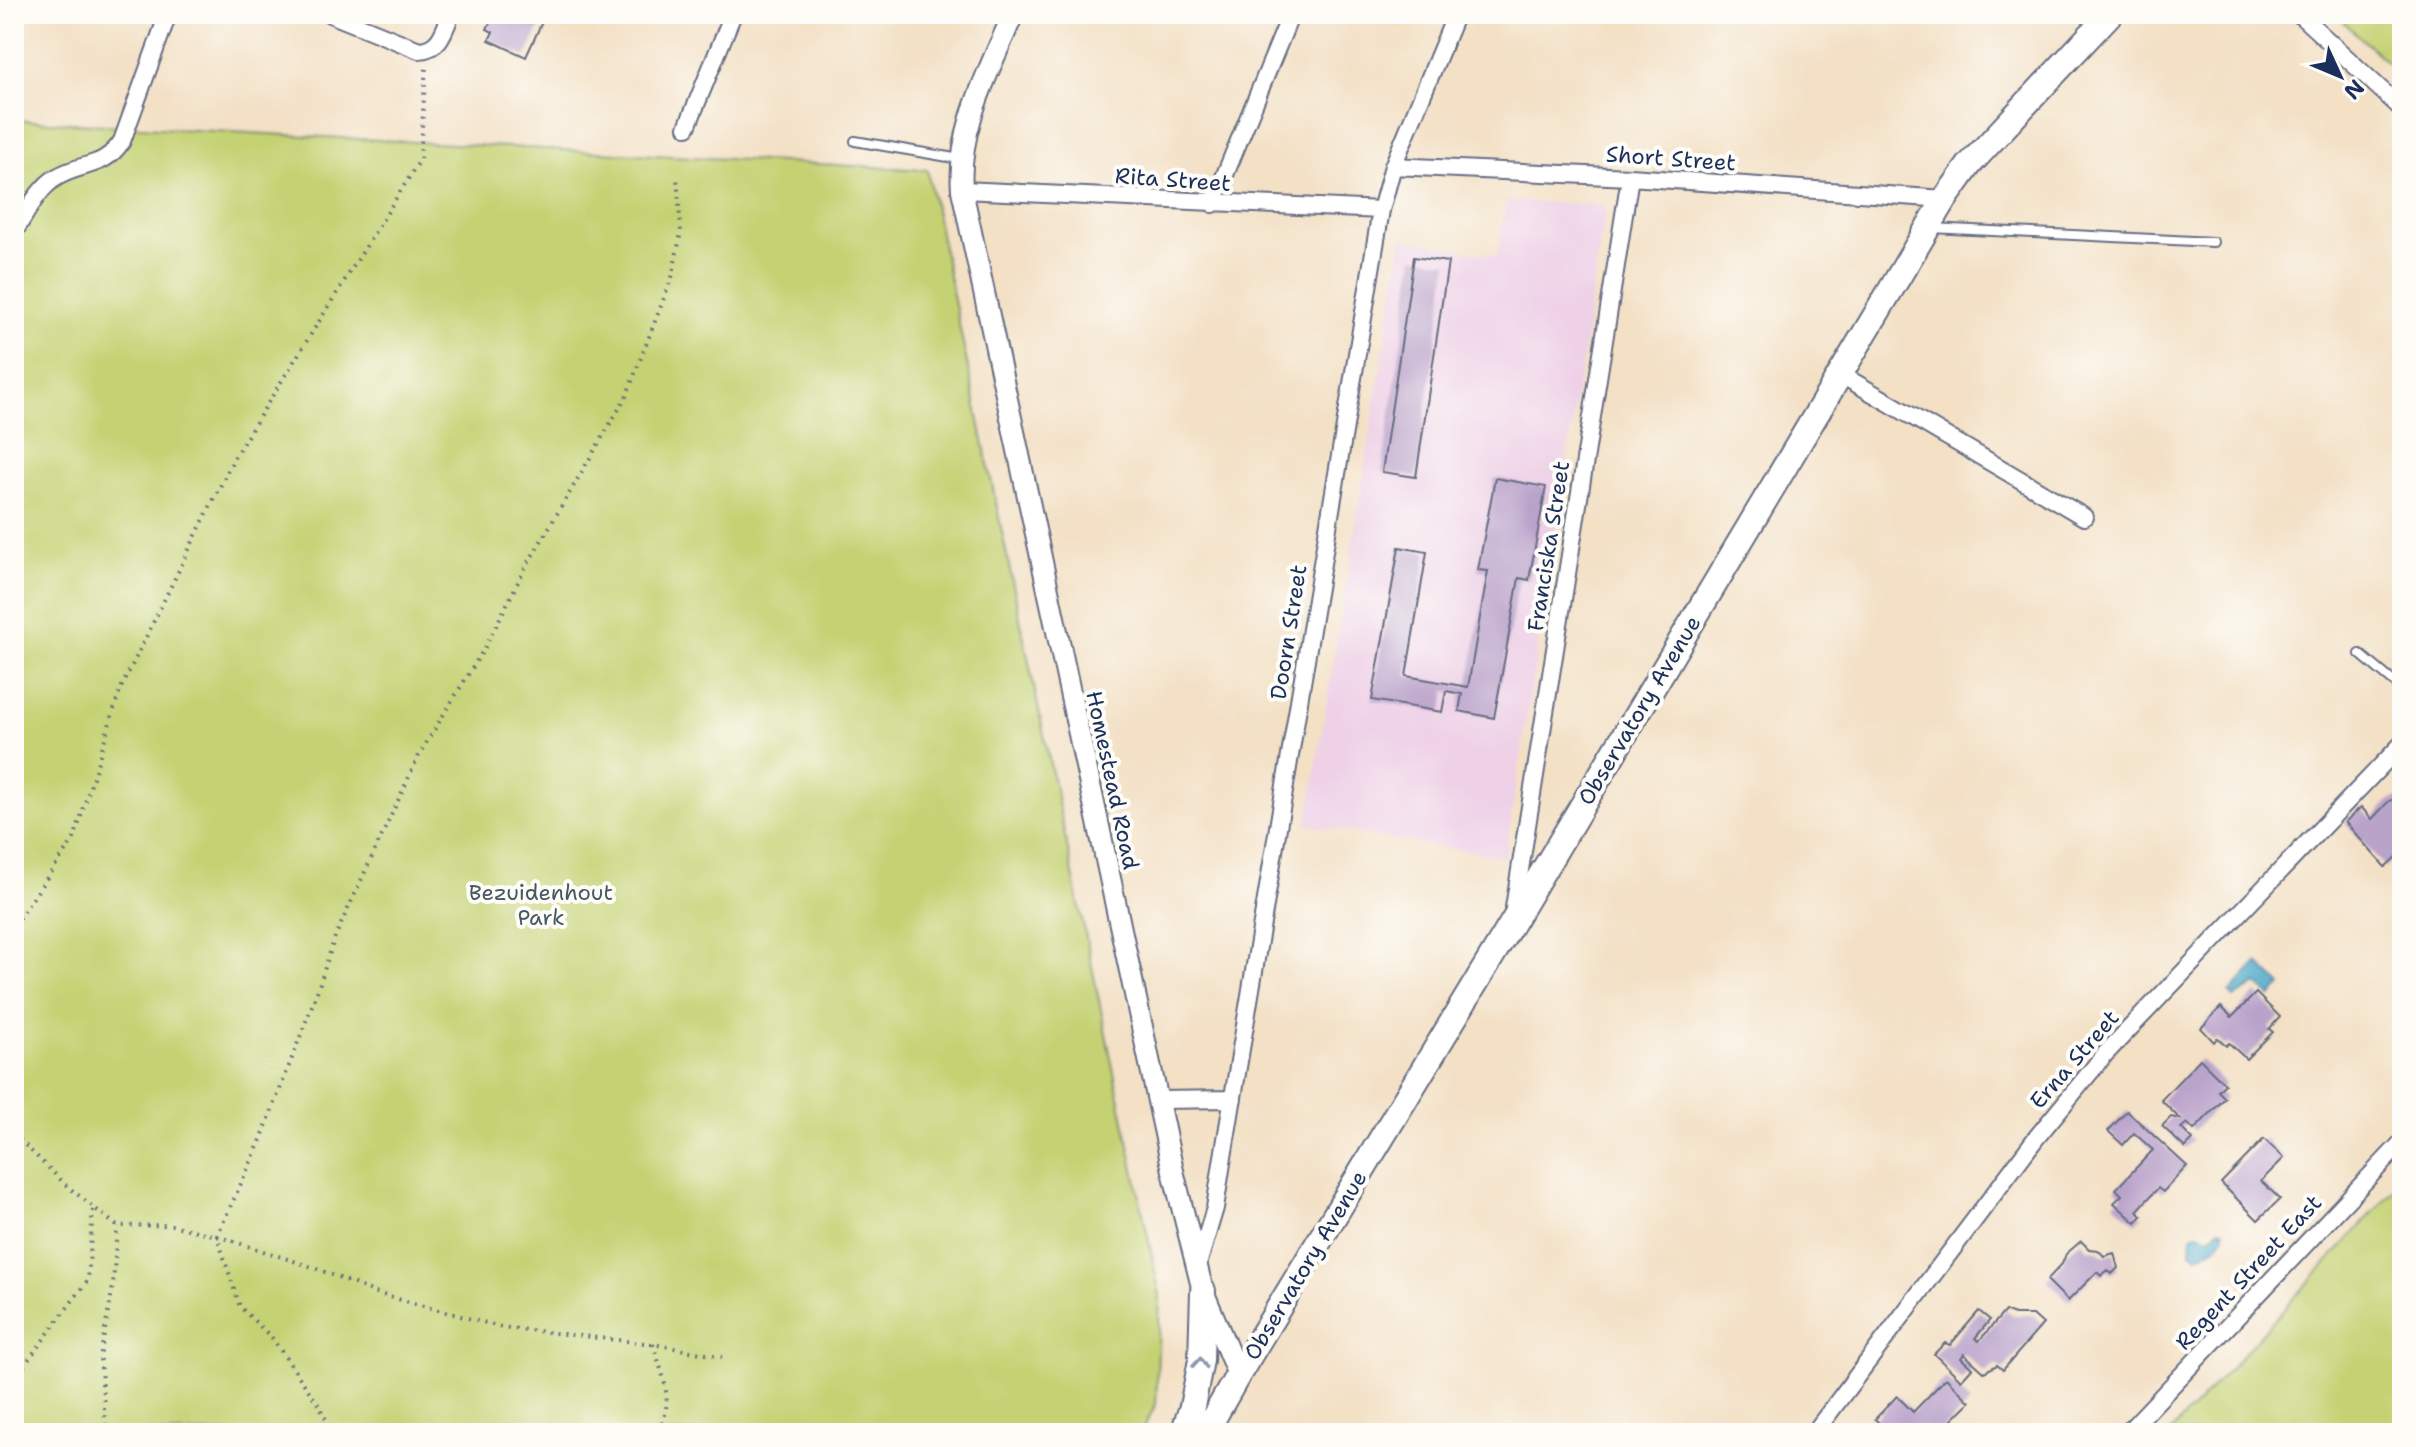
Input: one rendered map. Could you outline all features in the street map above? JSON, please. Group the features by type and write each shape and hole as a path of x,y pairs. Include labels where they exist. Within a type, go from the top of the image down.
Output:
{"main road":[{"name":"Observatory Avenue","path":"1205,1433 1945,199 1979,154 2110,14"},
{"path":"1183,1433 1200,1371 1200,1279"}],"street":[{"path":"14,232 45,186 58,176 103,161 115,152 122,141 168,14"},
{"path":"330,14 413,49 427,50 438,42 451,14"},
{"path":"687,127 733,14"},
{"name":"Homestead Road","path":"1013,14 970,118 961,159 962,190 1158,1100 1200,1279 1238,1375"},
{"path":"1213,204 1291,14"},
{"name":"Doorn Street","path":"1200,1279 1215,1208 1381,210 1393,166 1456,14"},
{"path":"2299,14 2402,109"},
{"name":"Short Street","path":"1393,166 1630,177 1945,199"},
{"name":"Franciska Street","path":"1512,923 1630,177"},
{"name":"Rita Street","path":"962,190 1381,210"},
{"path":"1840,374 2084,517"},
{"name":"Erna Street","path":"1814,1433 2036,1138 2106,1053 2402,744"},
{"path":"1158,1100 1233,1099"},
{"name":"Regent Street East","path":"2127,1433 2402,1142"}],"lane":[{"path":"855,141 961,159"},
{"path":"1928,227 2213,242"},
{"path":"2360,654 2402,689"}],"path":[{"path":"14,925 74,839 120,690 236,454 420,160 427,50"},
{"path":"333,1433 318,1404 272,1338 240,1307 217,1236 260,1142 335,937 420,753 487,644 524,570 626,397 672,277 681,232 677,177"},
{"path":"14,1134 67,1186 117,1226 171,1225 217,1236 312,1267 379,1294 501,1327 653,1344 722,1357"},
{"path":"14,1379 88,1280 93,1208"},
{"path":"106,1433 100,1357 113,1286 117,1226"},
{"path":"653,1344 668,1404 658,1433"}],"shaded area":[{"path":"1506,201 1606,205 1505,857 1307,825 1402,238 1497,255"}],"green space":[{"path":"2335,14 2402,14 2402,76"},
{"name":"Bezuidenhout Park","path":"14,120 927,170 1160,1295 1156,1404 1141,1433 14,1433"},
{"path":"2402,1181 2402,1433 2170,1433"}],"water":[{"path":"2258,963 2281,986 2271,997 2257,984 2234,998 2229,993"},
{"path":"2219,1228 2224,1230 2224,1236 2216,1247 2197,1256 2191,1251 2192,1235 2199,1233 2208,1237"}],"building":[{"path":"494,14 524,14 542,22 526,57 489,40 493,32 487,29"},
{"path":"1414,257 1448,262 1416,477 1382,472"},
{"path":"1495,478 1546,487 1529,580 1519,578 1494,718 1459,711 1462,694 1446,691 1442,712 1372,700 1399,547 1427,552 1406,676 1468,687 1488,571 1478,570"},
{"path":"2402,796 2402,867 2398,855 2385,867 2345,822 2361,807 2372,819 2389,801"},
{"path":"2256,993 2280,1017 2269,1029 2273,1032 2246,1059 2229,1043 2226,1046 2217,1038 2214,1042 2201,1028 2221,1007 2232,1017"},
{"path":"2200,1059 2225,1084 2218,1091 2225,1098 2194,1130 2187,1123 2181,1128 2193,1140 2185,1148 2162,1126 2171,1117 2180,1119 2161,1100"},
{"path":"2127,1111 2187,1166 2163,1192 2158,1188 2137,1211 2142,1216 2136,1223 2114,1203 2122,1195 2116,1189 2153,1150 2134,1133 2123,1145 2108,1131"},
{"path":"2264,1139 2284,1158 2261,1181 2280,1199 2258,1220 2221,1183"},
{"path":"2081,1241 2104,1256 2114,1253 2118,1268 2112,1274 2108,1270 2101,1276 2097,1272 2068,1301 2047,1280 2062,1264 2066,1254"},
{"path":"1979,1311 1990,1320 1975,1338 1979,1341 2005,1311 2014,1315 2033,1315 2043,1324 2003,1370 1997,1365 1984,1372 1964,1354 1961,1358 1972,1368 1961,1380 1934,1354 1945,1343 1950,1345"},
{"path":"1946,1378 1970,1402 1939,1433 1889,1433 1875,1419 1897,1396 1913,1412"}]}
